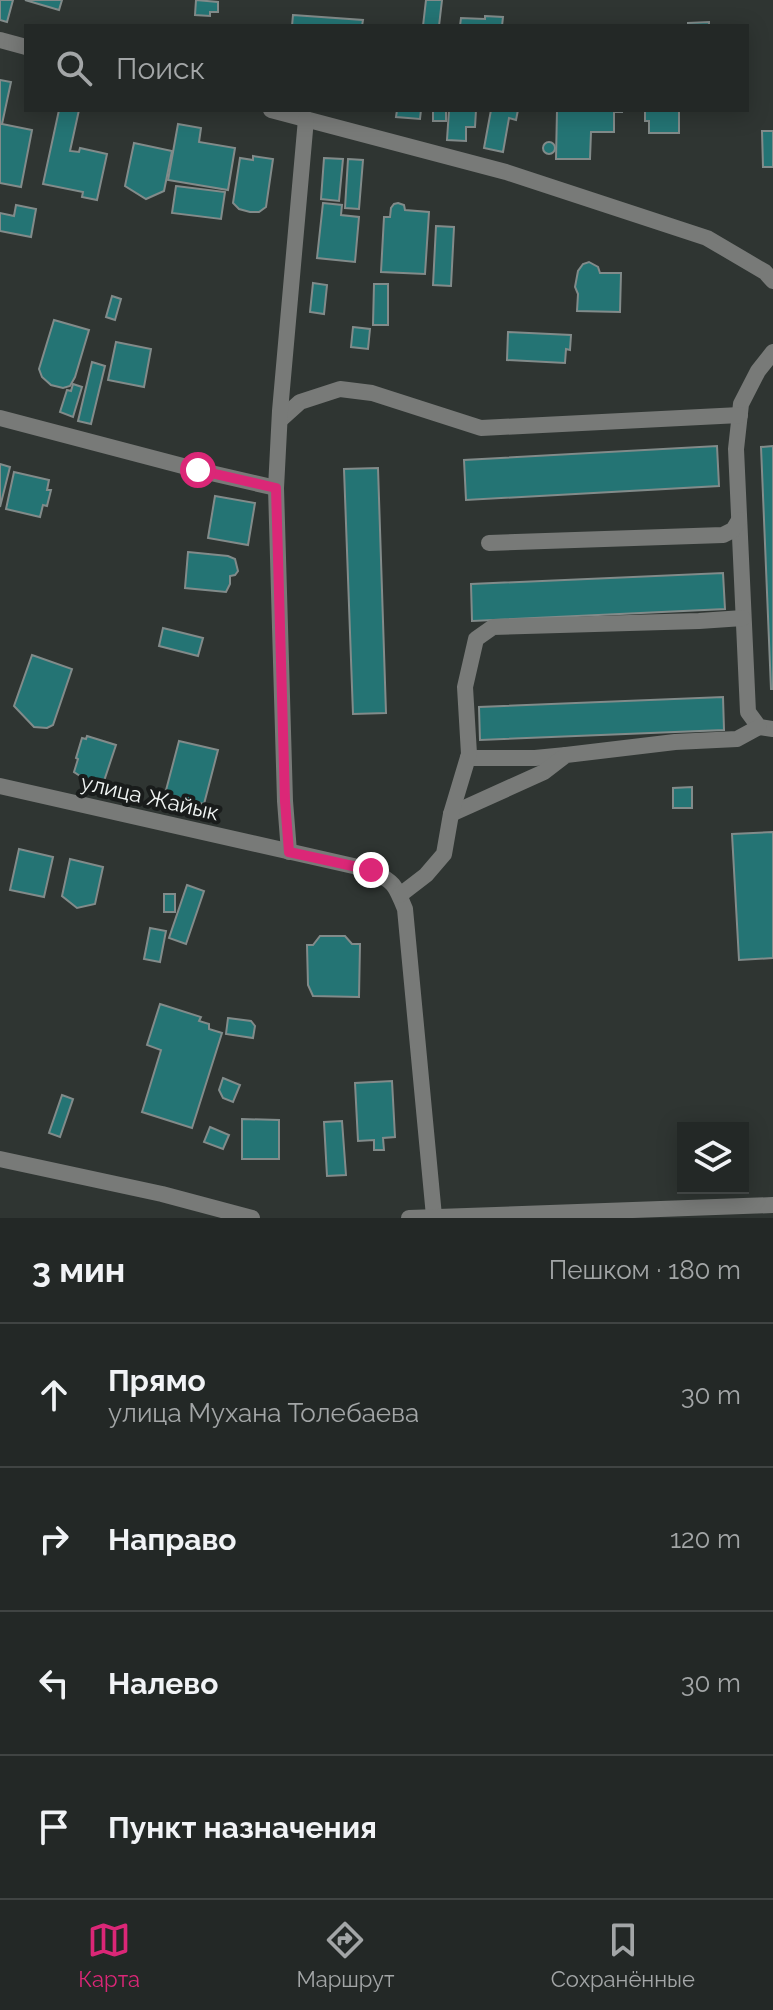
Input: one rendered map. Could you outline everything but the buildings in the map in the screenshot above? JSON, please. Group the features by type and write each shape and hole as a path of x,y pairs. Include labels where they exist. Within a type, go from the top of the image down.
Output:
{"street":[{"path":"0,40 24,46"},
{"path":"279,112 506,172 707,238 765,272 773,281"},
{"path":"289,852 276,488 306,119"},
{"path":"468,758 535,758 675,742 737,739 766,728 748,712 736,449 741,404 758,371 773,352"},
{"path":"280,420 300,402 340,389 372,393 481,428 740,415"},
{"path":"0,418 276,488"},
{"path":"489,543 723,535 733,530 739,520"},
{"path":"434,1216 405,909 400,895 426,875 444,854 451,814 468,758 465,687 476,639 493,627 743,618"},
{"path":"451,814 544,772 566,755"},
{"name":"улица Жайык","path":"0,786 371,870 391,880 400,895"},
{"path":"0,1159 162,1194 252,1218"},
{"path":"409,1218 773,1205"}],"route":[{"path":"198,470 276,488 289,852 371,870"}]}
